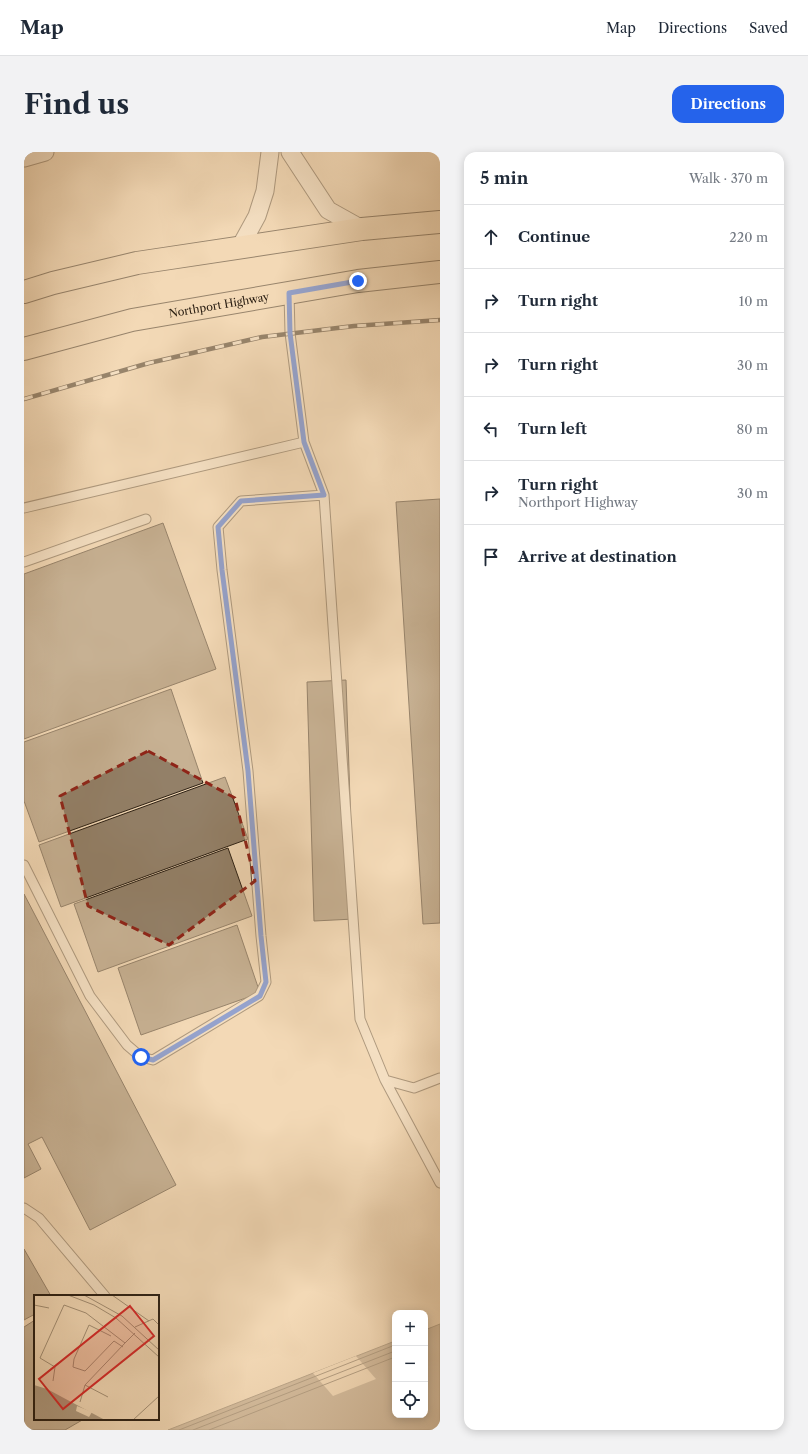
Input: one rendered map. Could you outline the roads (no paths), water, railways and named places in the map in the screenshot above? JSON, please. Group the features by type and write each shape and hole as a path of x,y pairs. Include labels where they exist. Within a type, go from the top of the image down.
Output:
{"main road":[{"path":"24,292 54,283 137,263 362,229 440,222"},
{"name":"Northport Highway","path":"24,349 132,320 358,281 440,272"}],"street":[{"path":"24,158 45,152"},
{"path":"240,247 257,216 265,191 270,152"},
{"path":"290,152 328,210 362,229"}],"lane":[{"path":"289,293 290,333 304,442 324,495 360,1019 384,1080 440,1183"},
{"path":"24,508 304,442"},
{"path":"24,865 90,996 127,1045 141,1057 153,1060 260,996 266,982 248,771 222,570 218,527 241,501 324,495"},
{"path":"24,562 146,519"},
{"path":"384,1080 414,1088 440,1078"},
{"path":"24,1208 39,1218 104,1295"}],"water":[{"path":"440,1324 440,1430 168,1430 392,1342 392,1418 428,1418 428,1329"}],"railway":[{"path":"24,399 149,363 262,337 354,326 440,320"}]}
